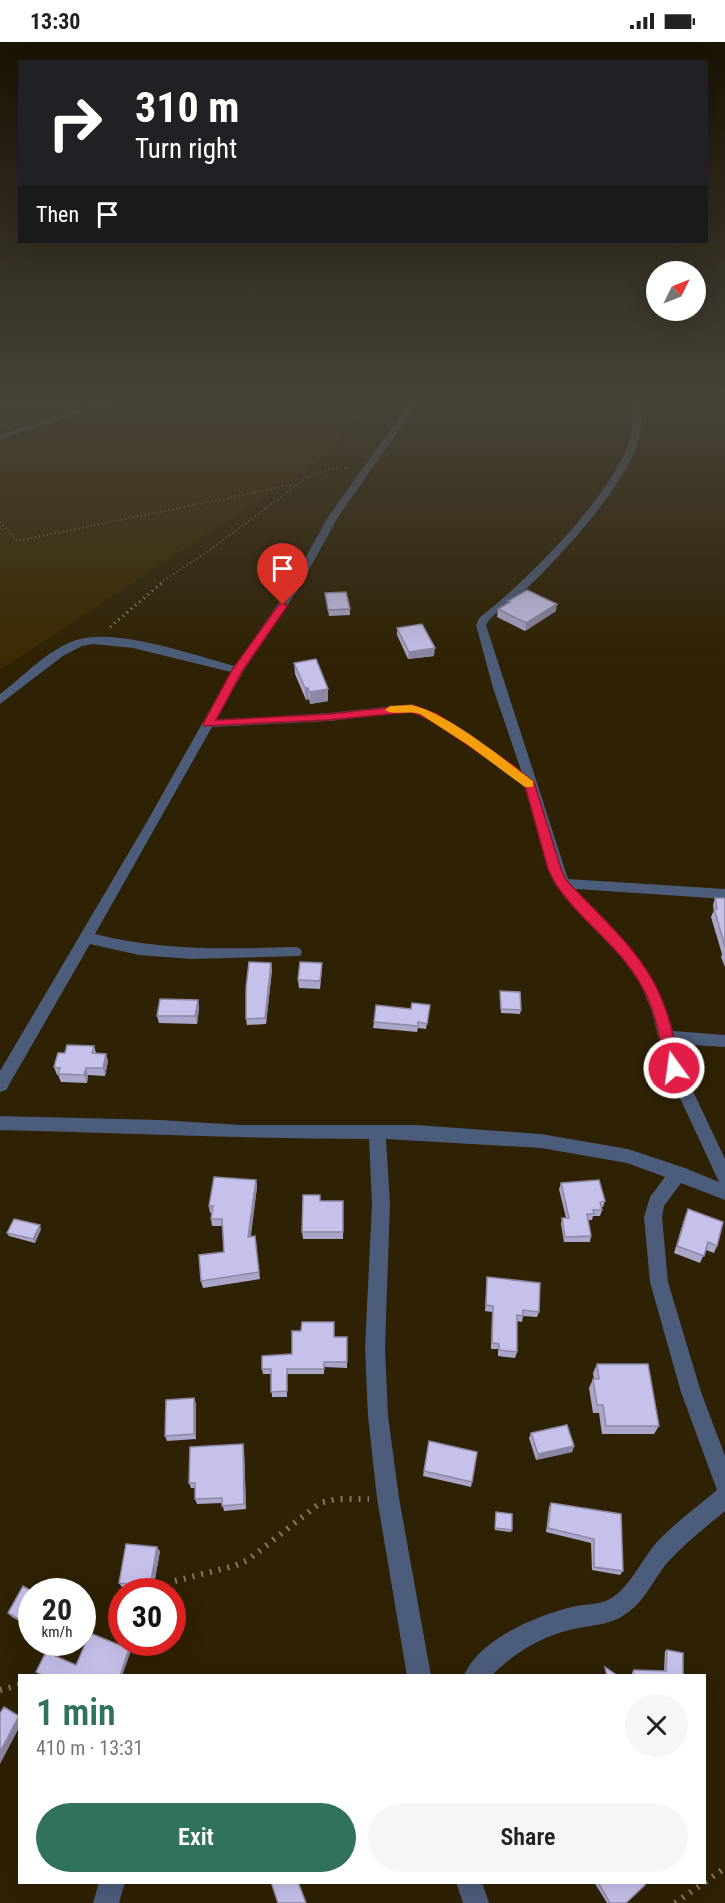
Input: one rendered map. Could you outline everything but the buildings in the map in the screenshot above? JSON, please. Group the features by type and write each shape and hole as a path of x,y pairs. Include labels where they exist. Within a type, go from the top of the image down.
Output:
{"street":[{"path":"0,1085 88,938 237,670 294,588 333,517 354,488"},
{"path":"610,488 599,504 550,560 484,619 481,625 561,883 640,969 660,1012 674,1068 725,1177"},
{"path":"0,700 68,648 87,640 99,639 129,644 237,670"},
{"path":"208,724 329,717 412,708 433,717 530,785"},
{"path":"561,883 725,894"},
{"path":"88,938 133,949 174,954 215,956 295,952"},
{"path":"666,1037 725,1041"},
{"path":"0,1123 160,1127 241,1132 377,1132 478,1136 565,1144 627,1156 679,1173 725,1192"},
{"path":"377,1132 381,1252 376,1359 378,1416 388,1498 419,1674"},
{"path":"679,1173 656,1203 653,1217 659,1282 691,1392 725,1484"},
{"path":"477,1674 520,1636 570,1618 605,1612 619,1606 630,1596 658,1556 677,1536 725,1497"},
{"path":"106,1903 111,1884"},
{"path":"470,1884 476,1903"}],"path":[{"path":"0,522 17,542 280,488"},
{"path":"99,639 124,612 159,584 207,552 294,488"},
{"path":"186,1578 234,1566 248,1560 326,1500 388,1498"},
{"path":"0,1690 18,1686"},
{"path":"706,1881 725,1868"},
{"path":"675,1903 702,1884"}],"shaded area":[{"path":"0,488 277,488 0,670"}],"slow traffic":[{"path":"390,710 412,708 433,717 510,768 529,784"}],"route":[{"path":"283,605 237,670 208,724 329,717 412,708 433,717 510,768 530,785 561,883 628,955 648,983 660,1012 674,1068"}]}
